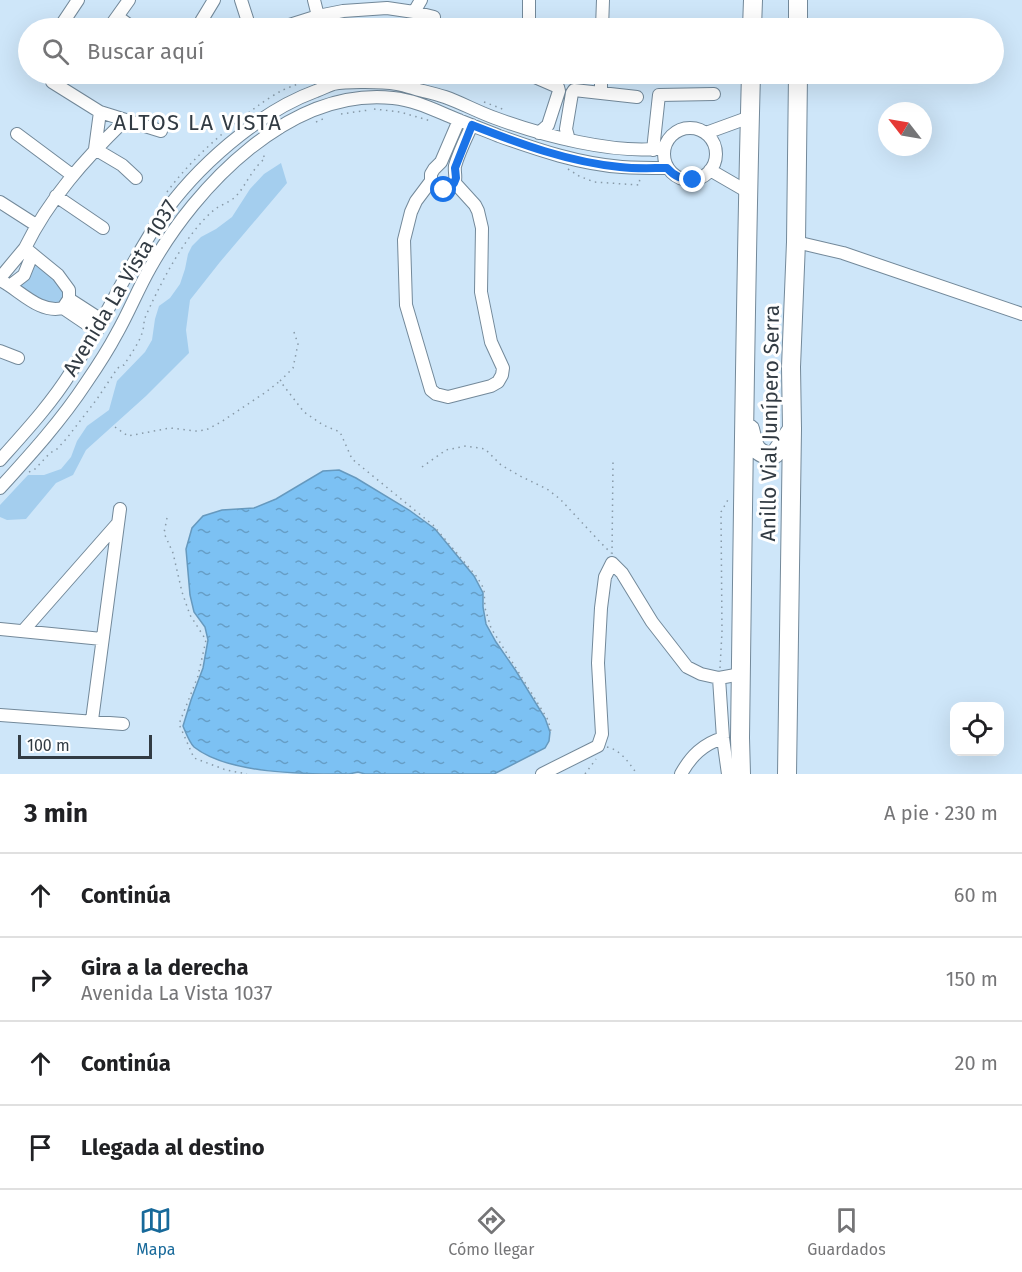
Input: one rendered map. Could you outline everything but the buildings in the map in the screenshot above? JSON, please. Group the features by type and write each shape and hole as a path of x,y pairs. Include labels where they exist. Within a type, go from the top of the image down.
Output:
{"highway":[{"path":"752,18 753,0"},
{"path":"798,0 798,18"},
{"name":"Anillo Vial Junípero Serra","path":"741,774 744,410 751,84"},
{"name":"Anillo Vial Junípero Serra","path":"787,774 791,367 796,242 798,84"},
{"path":"744,410 759,453 770,456 775,454 792,429"}],"street":[{"path":"66,18 78,0"},
{"path":"118,17 129,0"},
{"path":"203,18 214,0"},
{"path":"241,0 247,18"},
{"path":"314,0 318,16"},
{"path":"414,12 421,0"},
{"path":"529,18 530,0"},
{"path":"602,18 603,0"},
{"path":"312,18 386,4 434,17"},
{"path":"55,84 100,112 161,131"},
{"name":"Avenida La Vista 1037","path":"0,488 41,443 86,384 116,336 150,268 176,197 220,151 264,117 323,84"},
{"name":"Avenida La Vista 1037","path":"398,84 446,98 496,118 569,140 623,149 659,149"},
{"path":"539,132 548,125 559,91 558,87 551,84"},
{"path":"600,84 600,93"},
{"path":"569,140 566,129 574,90 637,97"},
{"path":"659,149 676,131 686,128 697,129 706,134 716,151 715,161 703,177 683,180 667,168 659,149 659,95 714,94"},
{"name":"Avenida La Vista 1037","path":"0,460 27,431 71,374 146,241 193,204 232,164 272,131 298,116 330,104 361,98 397,99 419,104 457,125 472,125 537,149 586,162 621,167 667,168"},
{"path":"95,149 100,112"},
{"path":"706,134 750,117"},
{"path":"4,281 24,275 36,225 72,175 124,121"},
{"path":"457,125 441,162 430,174 430,181 438,190 450,188 454,183 455,168 472,125"},
{"path":"17,134 72,175"},
{"path":"95,149 122,165 136,178"},
{"path":"621,167 623,149"},
{"path":"710,170 748,192"},
{"path":"430,181 411,212 404,240 406,305 431,390 448,397 491,386 498,382 503,368 491,342 481,292 482,228 478,211 475,204 454,183"},
{"path":"56,196 103,228"},
{"path":"0,202 36,225"},
{"path":"796,242 843,254 1022,314"},
{"path":"4,281 35,303 56,310 66,303 69,290 58,275 29,251"},
{"path":"66,303 100,326"},
{"path":"0,351 18,358"},
{"path":"92,720 120,509"},
{"path":"23,631 118,522"},
{"path":"542,774 598,746 602,734 598,663 601,609 605,577 612,563 622,573 652,622 687,667 701,674 719,678 741,674"},
{"path":"0,630 102,639"},
{"path":"719,678 728,774"},
{"path":"0,715 123,724"},
{"path":"681,774 700,748 711,741 723,738"}],"path":[{"path":"483,101 514,113"},
{"path":"342,114 372,109 400,112 457,125"},
{"path":"312,124 332,116"},
{"path":"33,466 26,474 35,469 67,438 117,369 124,365 141,336 144,320 161,282 189,238 215,209 234,198 244,187 253,171 265,158 261,150"},
{"path":"567,169 594,182 639,185 641,168"},
{"path":"114,427 128,436 170,428 206,430 266,392 293,368 298,344 294,332"},
{"path":"280,381 304,412 323,425 340,432 352,459 433,525 477,577 483,590 491,628 548,720 552,735"},
{"path":"422,467 446,450 466,446 485,449 501,465 547,489 560,499 612,554 613,462"},
{"path":"719,678 722,632 721,512 730,495 743,486"},
{"path":"167,518 164,533 173,553 182,592 190,615 206,640 198,676 178,724 194,758 226,770 247,774"},
{"path":"598,746 613,748 626,759 637,774"}],"shaded area":[{"path":"281,163 287,183 190,300 186,330 189,353 146,396 86,450 73,475 56,483 26,519 7,520 0,517 0,505 28,475 44,475 61,469 71,457 77,441 87,426 109,410 117,381 145,352 152,340 159,306 170,298 180,284 192,246 201,237 232,217 250,189 264,174"},
{"path":"32,255 69,290 56,310 11,285"}],"water":[{"path":"339,470 409,510 435,529 474,576 483,593 486,624 545,718 550,732 545,748 494,774 365,774 358,772 331,774 267,771 226,763 192,745 183,726 203,668 208,640 205,627 194,612 190,595 186,549 192,528 203,516 222,510 254,508 276,499 323,471"}],"district":[{"name":"ALTOS LA VISTA","path":"198,122"}],"route":[{"path":"444,190 450,188 454,183 455,168 472,125 537,149 586,162 621,167 667,168 683,180 693,180"}]}
